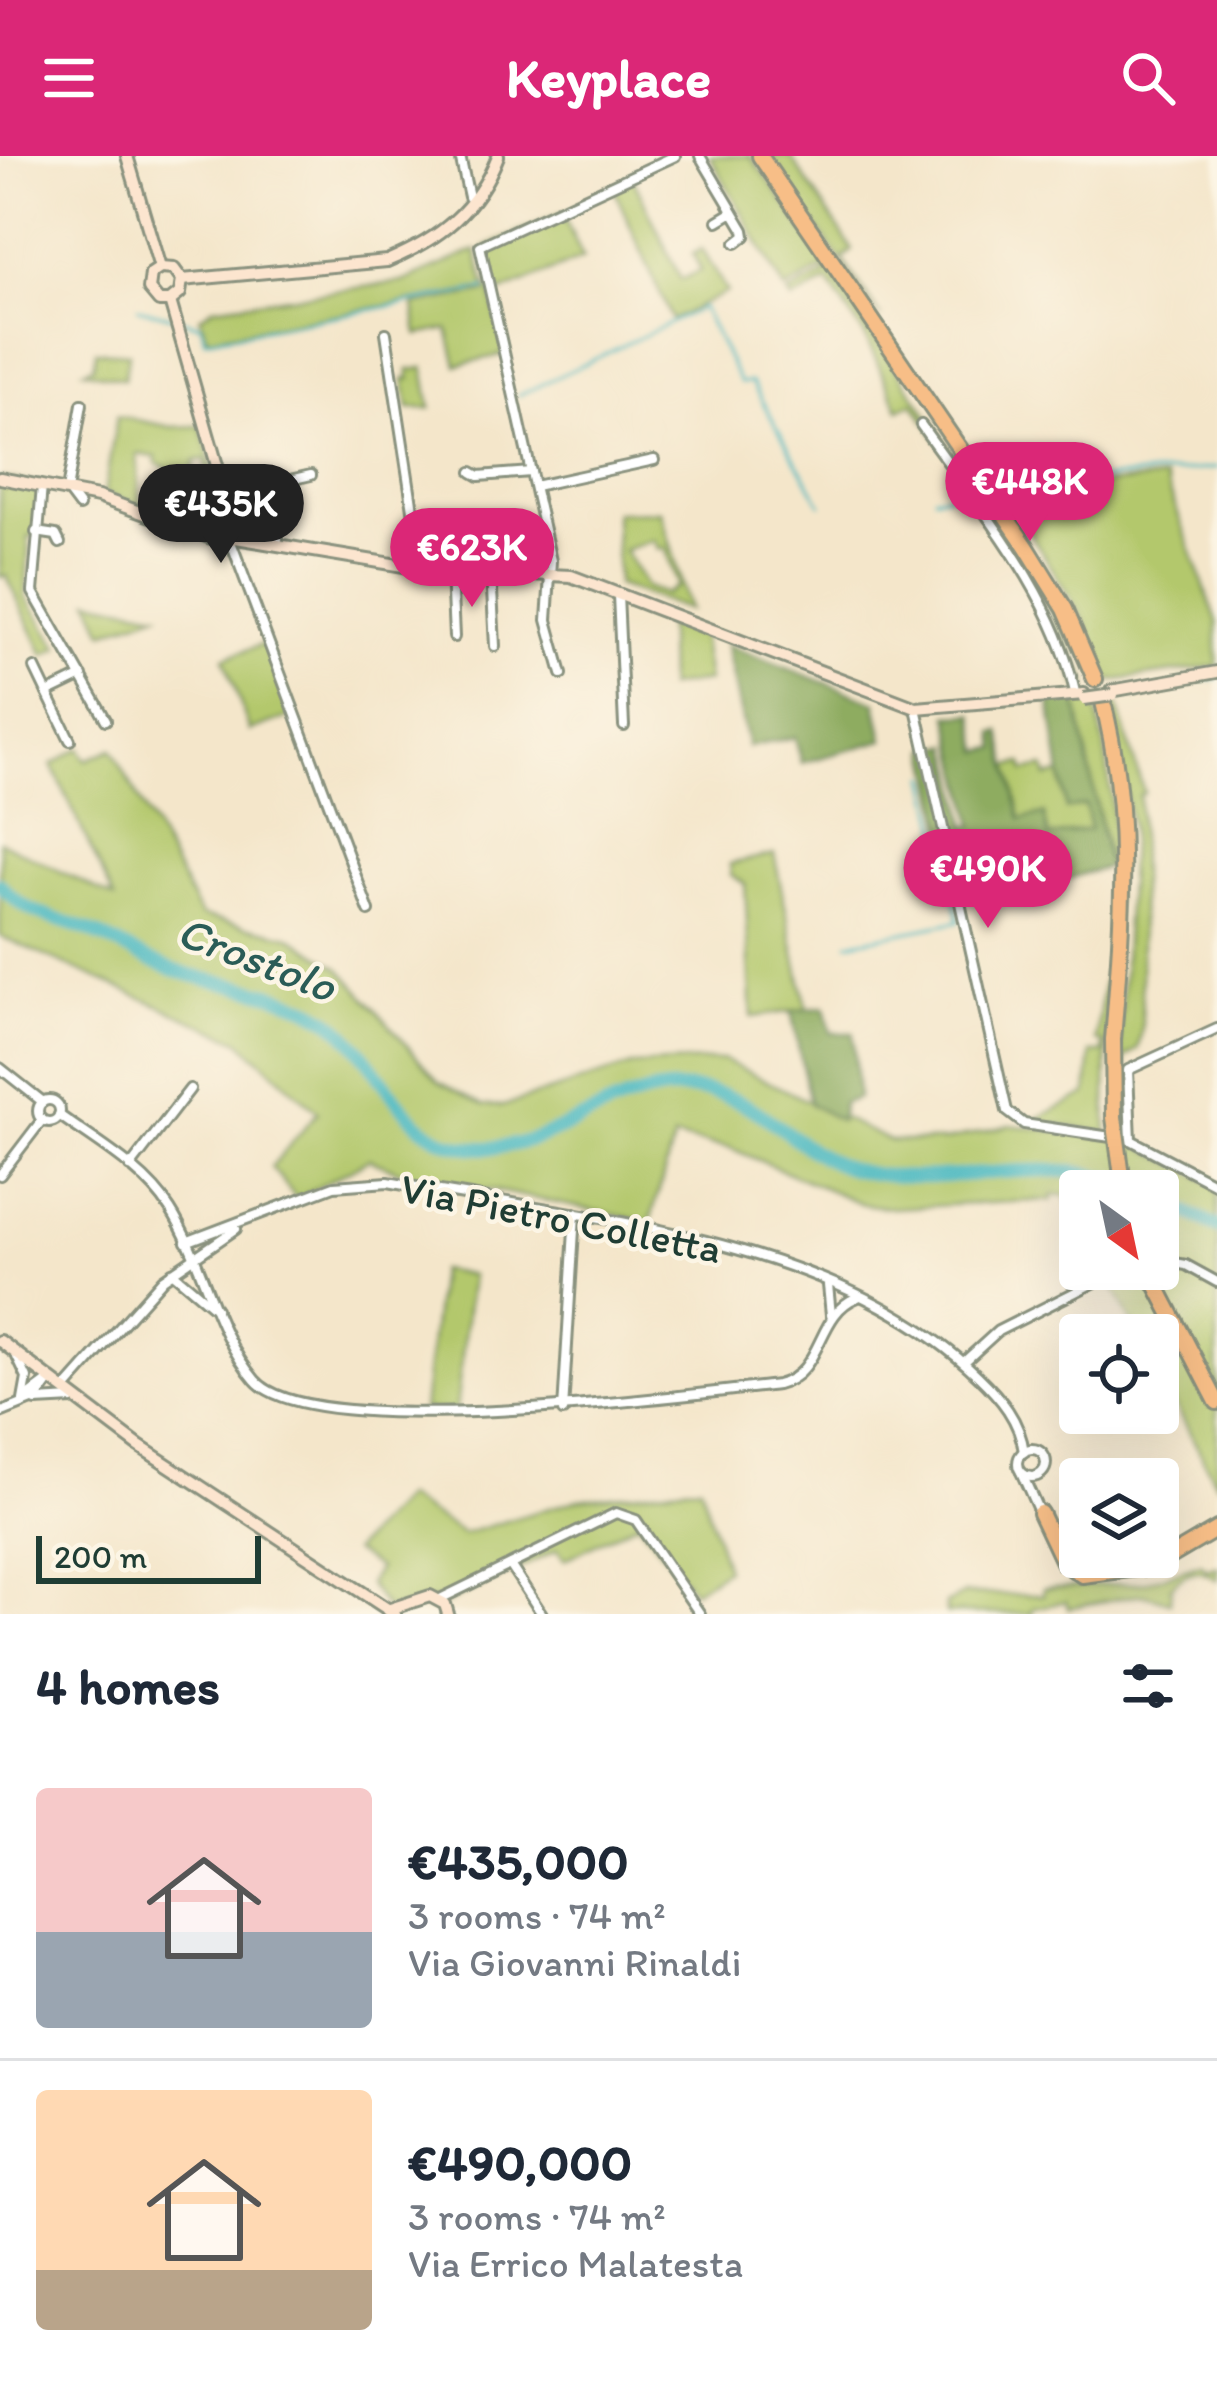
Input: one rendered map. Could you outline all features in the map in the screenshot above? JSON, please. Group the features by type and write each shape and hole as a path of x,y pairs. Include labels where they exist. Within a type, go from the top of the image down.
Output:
{"highway":[{"path":"760,156 1058,597 1095,680"},
{"path":"1109,696 1124,835 1113,1040 1114,1118 1121,1170"},
{"path":"1158,1290 1217,1402"},
{"path":"1197,1364 1217,1383"},
{"path":"1040,1513 1064,1562 1082,1575 1154,1566 1217,1529"}],"street":[{"path":"127,156 160,268"},
{"path":"460,156 470,197"},
{"path":"182,280 387,261 418,248 472,206 498,156"},
{"path":"562,674 547,620 549,573 535,486 480,246 675,156"},
{"path":"700,156 745,233 736,243"},
{"path":"718,220 733,212"},
{"path":"160,268 174,269 182,280 180,293 170,302 159,301 148,289 149,279 160,268"},
{"path":"170,302 224,486 226,530 369,911"},
{"path":"386,333 422,569"},
{"path":"79,506 67,490 82,404"},
{"path":"921,425 1047,608 1077,694"},
{"path":"535,486 654,460"},
{"path":"472,472 479,476 531,472"},
{"path":"278,545 277,483 311,475"},
{"path":"0,478 67,490 192,529 226,530 253,541 422,569 549,573 916,708 1077,694 1109,696 1134,684 1217,672"},
{"path":"43,485 33,592 106,720"},
{"path":"36,532 56,535 59,543"},
{"path":"451,572 454,638"},
{"path":"491,572 495,646"},
{"path":"618,596 624,726"},
{"path":"35,668 70,740"},
{"path":"47,693 82,676"},
{"path":"916,708 1006,1111 1024,1124 1131,1140 1217,1185"},
{"path":"1131,1140 1128,1070 1217,1029"},
{"path":"0,1068 43,1102 54,1102 59,1114 130,1167 171,1210 240,1360 259,1385 277,1397 365,1410 563,1411 786,1383 805,1372 837,1308 858,1297"},
{"path":"130,1167 190,1089"},
{"path":"42,1120 38,1111 43,1102"},
{"path":"42,1120 52,1122 59,1114"},
{"path":"0,1175 42,1120"},
{"name":"Via Pietro Colletta","path":"186,1242 245,1223 306,1195 355,1182 388,1182 575,1213 684,1237 858,1297 964,1361 998,1396 1028,1450 1046,1460 1037,1475"},
{"path":"563,1411 575,1213"},
{"name":"Via Pietro Colletta","path":"69,1395 172,1272 245,1223"},
{"path":"1179,1264 1217,1282"},
{"path":"172,1272 192,1294 217,1309"},
{"path":"828,1285 830,1323"},
{"path":"964,1361 998,1331 1079,1290"},
{"path":"4,1344 27,1378 20,1403"},
{"path":"4,1344 69,1395 391,1612 410,1609 430,1596 440,1599 607,1516 629,1515 700,1614"},
{"path":"0,1413 37,1398 50,1380"},
{"path":"20,1403 69,1395"},
{"path":"1028,1450 1022,1472 1040,1513"},
{"path":"1022,1472 1037,1475 1034,1494 1040,1513"},
{"path":"510,1565 542,1614"},
{"path":"440,1599 448,1614"}],"green space":[{"path":"710,156 750,156 785,203 1039,581 1088,683 1078,686 1045,599 913,403 899,409 865,336 828,282 792,300 788,294 826,273 824,268 785,290"},
{"path":"766,156 790,156 853,250 842,259 882,318"},
{"path":"633,178 681,280 701,270 693,254 702,249 727,292 672,320 613,187"},
{"path":"562,213 583,258 492,296 505,354 457,365 448,329 418,335 414,305 491,291 485,248"},
{"path":"476,250 486,288 207,338 200,317 213,307 402,282"},
{"path":"96,351 129,353 124,379 84,370 93,366"},
{"path":"424,368 431,408 409,408 404,380 410,379 409,370"},
{"path":"117,416 172,427 201,426 219,491 217,518 193,524 164,513 195,522 215,513 205,459 195,461 188,500 180,506 168,492 172,470 156,463 156,457 137,454 140,502 156,511 104,493"},
{"path":"0,478 43,485 36,536 29,536 26,596 59,648 44,655 6,575 0,577"},
{"path":"1165,478 1217,622 1217,666 1109,681 1085,622 1006,494"},
{"path":"271,482 275,535 270,538 247,528 231,485"},
{"path":"661,511 689,610 617,585 615,512","holes":["654,540 658,549 665,548 678,586 665,594 646,587 624,550"]},
{"path":"90,600 158,613 104,632"},
{"path":"667,625 701,635 708,681 668,687"},
{"path":"266,643 292,716 250,731 224,658"},
{"path":"726,645 876,702 884,740 802,763 795,737 748,747"},
{"path":"1115,698 1144,793 1139,795 1142,1028 1138,1049 1125,1058 1126,1133 1120,1040 1131,827 1110,700"},
{"path":"1076,699 1095,704 1106,758 1113,890"},
{"path":"1076,699 1108,867 987,902 972,890 957,892 928,749 950,745 967,827 974,825 949,715 974,714 981,751 997,748 995,733 1001,732 1021,819 1044,814 1049,837 1090,829 1085,805 1066,809 1050,700"},
{"path":"79,748 86,760 112,749 201,916 290,936 341,969 438,1081 483,1105 503,1106 635,1065 723,1060 890,1141 945,1141 1010,1125 1128,1140 1217,1186 1217,1485 1179,1412 1179,1314 1128,1314 1115,1290 1179,1290 1179,1170 1059,1170 1059,1195 1052,1200 892,1208 862,1204 730,1148 674,1138 650,1222 493,1190 428,1183 369,1159 297,1199 271,1167 318,1112 240,1041 0,936 0,841 114,898 52,765"},
{"path":"1023,763 1025,771 1044,767 1047,777 1060,774 1066,808 1085,805 1090,829 1049,837 1021,819 1009,766"},
{"path":"774,854 807,1009 752,1017 745,884 731,875 730,864"},
{"path":"1113,912 1107,1133 1034,1120 1087,1094 1091,1053 1103,1053 1103,1043 1096,1041"},
{"path":"825,1007 831,1033 853,1033 858,1098 843,1103 840,1121 810,1104 791,1011"},
{"path":"439,1270 471,1275 456,1410 423,1410"},
{"path":"700,1485 726,1569 693,1591 638,1522 564,1560 557,1550 445,1604 440,1599 387,1610 368,1584 378,1568 353,1551 404,1498 463,1534 579,1499"},
{"path":"1201,1564 1206,1570 1217,1567 1217,1580 1204,1573 1187,1574 1171,1587 1170,1602 1142,1594 1068,1608 1066,1601 1032,1609 1032,1614 946,1613 946,1604 965,1594 1043,1595 1043,1589 1179,1578 1179,1571"}],"waterway":[{"path":"599,195 614,189"},
{"path":"182,320 201,325 205,340 485,289"},
{"path":"138,308 173,317"},
{"path":"519,395 702,308 740,383 751,382 821,504"},
{"path":"995,489 1217,468"},
{"path":"934,496 964,493"},
{"path":"1203,680 1217,678"},
{"path":"848,943 959,921 927,776"},
{"name":"Crostolo","path":"0,884 31,910 168,968 276,996 323,1016 359,1049 423,1128 468,1147 521,1143 641,1095 699,1090 751,1108 815,1152 863,1172 933,1177 1059,1171"},
{"name":"Crostolo","path":"1179,1209 1217,1227"}]}
